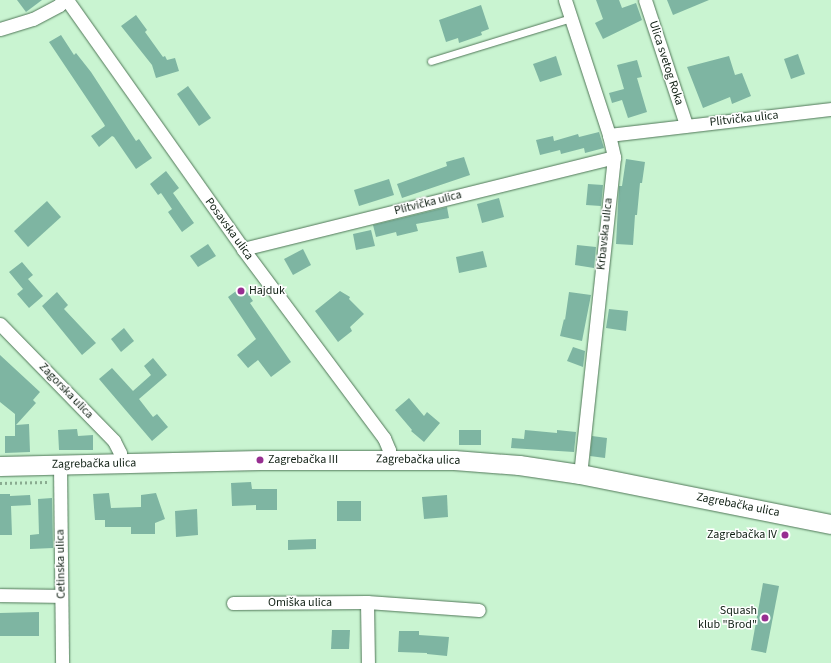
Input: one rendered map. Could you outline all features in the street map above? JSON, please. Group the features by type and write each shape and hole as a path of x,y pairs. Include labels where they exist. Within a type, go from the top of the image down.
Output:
{"main road":[{"name":"Zagrebačka ulica","path":"0,466 60,474 121,464 260,460 454,460 520,465 580,474 831,524"}],"street":[{"path":"0,29 33,19 66,0"},
{"name":"Posavska ulica","path":"66,0 243,249 384,438 389,450 389,459"},
{"name":"Krbavska ulica","path":"565,0 609,135 614,157 580,474"},
{"name":"Ulica svetog Roka","path":"645,0 686,125"},
{"name":"Plitvička ulica","path":"609,135 831,109"},
{"name":"Plitvička ulica","path":"243,249 614,157"},
{"name":"Zagorska ulica","path":"0,324 114,441 120,453 121,464"},
{"name":"Cetinska ulica","path":"60,474 62,663"},
{"path":"0,595 61,596"},
{"path":"366,602 368,663"},
{"name":"Omiška ulica","path":"233,603 366,602 479,610"}],"lane":[{"path":"431,61 570,18"}],"path":[{"path":"0,484 60,474"}],"building":[{"path":"17,0 42,0 26,12"},
{"path":"596,0 619,0 622,8 636,3 642,20 603,39 595,23 603,19"},
{"path":"667,0 709,0 673,15"},
{"path":"481,5 489,29 481,32 482,35 459,43 458,38 446,42 439,20"},
{"path":"136,15 147,30 145,32 163,57 165,56 167,60 175,58 179,71 156,78 152,65 121,26"},
{"path":"61,35 74,55 76,53 91,72 136,141 139,139 152,158 136,169 114,137 112,136 99,147 91,136 105,126 49,42"},
{"path":"798,54 805,74 791,79 784,59"},
{"path":"556,56 562,75 540,82 533,64"},
{"path":"729,56 735,75 742,73 751,96 732,104 730,97 703,108 687,67"},
{"path":"637,60 642,77 637,78 647,112 628,118 622,100 612,103 609,93 624,89 617,65"},
{"path":"188,86 211,118 199,126 177,94"},
{"path":"599,132 604,148 585,153 584,148 561,154 560,150 540,155 536,140 553,136 554,141 578,134 579,137"},
{"path":"464,157 470,175 402,198 397,184 447,166 446,162"},
{"path":"626,159 645,162 642,183 640,183 637,215 635,215 633,245 616,244 619,186 622,186"},
{"path":"166,171 179,188 173,193 194,223 182,232 168,212 172,209 161,193 158,195 150,184"},
{"path":"389,179 394,195 359,206 354,190"},
{"path":"588,184 603,185 601,206 586,205"},
{"path":"499,198 504,217 482,223 477,204"},
{"path":"47,201 61,217 28,247 14,231"},
{"path":"447,207 449,218 416,224 418,231 397,236 396,232 376,237 373,225"},
{"path":"371,230 375,246 356,250 353,234"},
{"path":"208,244 216,256 198,267 190,256"},
{"path":"577,245 596,247 594,268 575,265"},
{"path":"303,249 311,265 293,275 284,259"},
{"path":"483,251 487,267 459,273 456,257"},
{"path":"22,262 33,275 28,279 43,296 29,308 17,294 23,289 9,272"},
{"path":"243,286 253,301 250,303 291,362 271,377 258,360 248,368 237,355 256,339 228,297"},
{"path":"340,291 350,297 349,299 364,314 350,327 352,331 338,342 315,311"},
{"path":"57,292 68,305 64,309 96,343 82,355 42,306"},
{"path":"569,292 591,295 582,341 560,336 564,319 565,320"},
{"path":"609,309 628,311 626,331 606,328"},
{"path":"124,328 134,341 121,352 111,339"},
{"path":"573,347 585,351 583,367 567,361"},
{"path":"0,355 40,392 33,400 36,403 16,425 29,424 30,452 5,453 5,436 15,436 15,414 0,402"},
{"path":"153,358 167,375 139,399 153,417 157,414 168,427 152,441 99,379 112,368 133,391 151,375 144,366"},
{"path":"409,398 424,416 427,412 440,423 424,442 411,431 412,430 395,410"},
{"path":"77,429 78,436 93,435 93,450 59,450 58,430"},
{"path":"459,430 481,430 481,445 459,445"},
{"path":"525,430 557,433 557,430 576,432 574,452 511,448 512,438 524,439"},
{"path":"592,436 607,438 605,458 590,456"},
{"path":"251,482 252,489 277,489 277,510 256,510 256,505 232,506 231,483"},
{"path":"109,493 111,508 141,507 141,495 156,493 165,519 155,523 155,534 131,534 131,527 105,527 105,520 95,520 93,494"},
{"path":"0,494 10,494 10,496 30,495 31,505 11,506 12,535 0,535"},
{"path":"447,495 448,517 424,519 422,497"},
{"path":"52,498 53,548 30,549 30,535 39,534 38,499"},
{"path":"337,501 361,501 361,521 337,521"},
{"path":"197,509 198,535 176,537 175,511"},
{"path":"316,539 316,549 288,550 288,540"},
{"name":"Squash klub \"Brod\"","path":"763,583 779,586 766,653 751,650"},
{"path":"39,612 39,636 0,636 0,613"},
{"path":"332,630 350,630 349,649 331,649"},
{"path":"399,631 419,631 419,635 449,637 447,656 427,653 398,652"}],"place":[{"name":"Hajduk","path":"241,291"},
{"name":"Zagrebačka III","path":"260,460"},
{"name":"Zagrebačka IV","path":"785,535"},
{"name":"Squash klub \"Brod\"","path":"765,618"}]}
